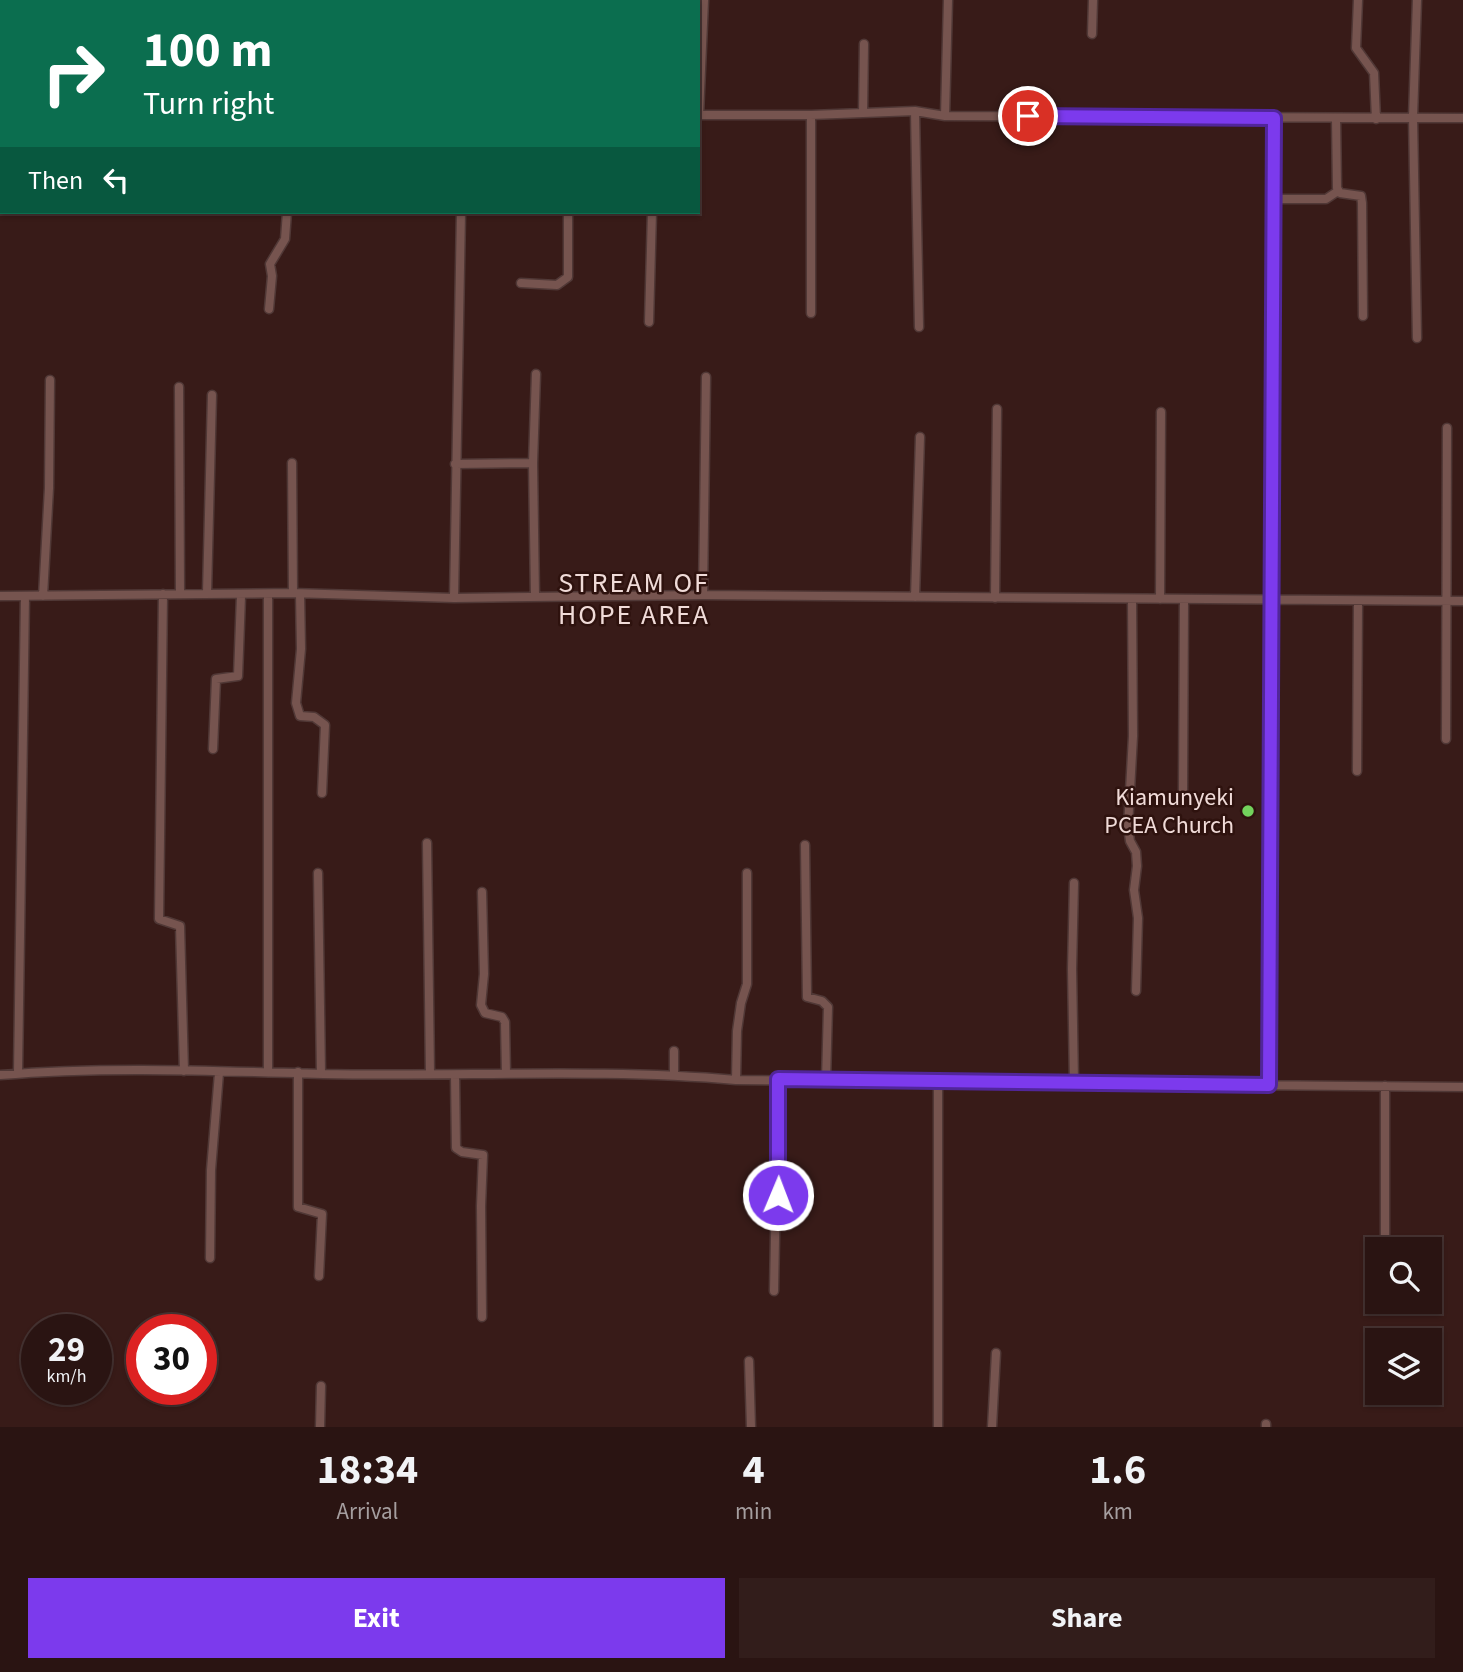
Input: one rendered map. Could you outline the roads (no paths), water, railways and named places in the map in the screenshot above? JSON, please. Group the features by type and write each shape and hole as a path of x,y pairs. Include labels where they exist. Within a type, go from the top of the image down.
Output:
{"street":[{"path":"700,92 704,0"},
{"path":"945,116 948,0"},
{"path":"1092,34 1093,0"},
{"path":"1358,0 1356,48 1374,74 1376,119"},
{"path":"1417,0 1413,117 1417,338"},
{"path":"863,113 864,44"},
{"path":"700,115 915,111 945,116 1463,118"},
{"path":"915,111 919,327"},
{"path":"811,115 811,313"},
{"path":"1269,1085 1274,118"},
{"path":"1336,119 1338,191"},
{"path":"1274,199 1325,199 1338,191 1361,196 1363,316"},
{"path":"270,309 270,264 285,239 287,214"},
{"path":"454,598 461,214"},
{"path":"521,283 557,285 568,277 568,214"},
{"path":"649,322 652,214"},
{"path":"535,596 533,463 536,374"},
{"path":"703,595 706,377"},
{"path":"43,596 49,488 50,380"},
{"path":"179,387 180,593"},
{"path":"207,593 212,395"},
{"path":"995,598 997,409"},
{"path":"1160,599 1161,412"},
{"path":"1446,739 1447,428"},
{"path":"915,597 920,437"},
{"path":"292,463 296,594 301,649 296,703 300,716 314,717 325,725 323,793"},
{"path":"455,464 533,463"},
{"path":"0,596 207,593 241,596 296,594 454,598 703,595 1463,601"},
{"path":"163,594 159,919 180,926 184,1071"},
{"path":"268,594 268,1071"},
{"path":"18,1073 24,596"},
{"path":"213,749 216,680 236,678 239,671 241,596"},
{"path":"1132,600 1133,736 1128,827 1130,841 1136,852 1137,866 1134,890 1138,918 1136,991"},
{"path":"1183,791 1184,600"},
{"path":"1357,771 1358,602"},
{"path":"427,843 430,1074"},
{"path":"805,845 807,997 822,1001 828,1007 826,1081"},
{"path":"318,873 321,1074"},
{"path":"736,1080 738,1023 747,984 747,873"},
{"path":"1074,883 1074,1082"},
{"path":"482,892 484,974 481,1005 485,1013 502,1017 505,1022 506,1074"},
{"path":"674,1051 674,1074"},
{"path":"0,1074 184,1071 455,1075 674,1074 736,1080 1463,1087"},
{"path":"298,1072 298,1207 322,1214 319,1276"},
{"path":"210,1258 211,1170 219,1073"},
{"path":"455,1075 456,1148 462,1152 483,1155 482,1317"},
{"path":"774,1290 778,1079"},
{"path":"938,1081 938,1427"},
{"path":"1385,1086 1385,1237"},
{"path":"992,1427 996,1353"},
{"path":"749,1361 751,1427"},
{"path":"320,1427 321,1386"}],"place":[{"name":"Kiamunyeki PCEA Church","path":"1248,811"}],"district":[{"name":"STREAM OF HOPE AREA","path":"634,598"}]}
